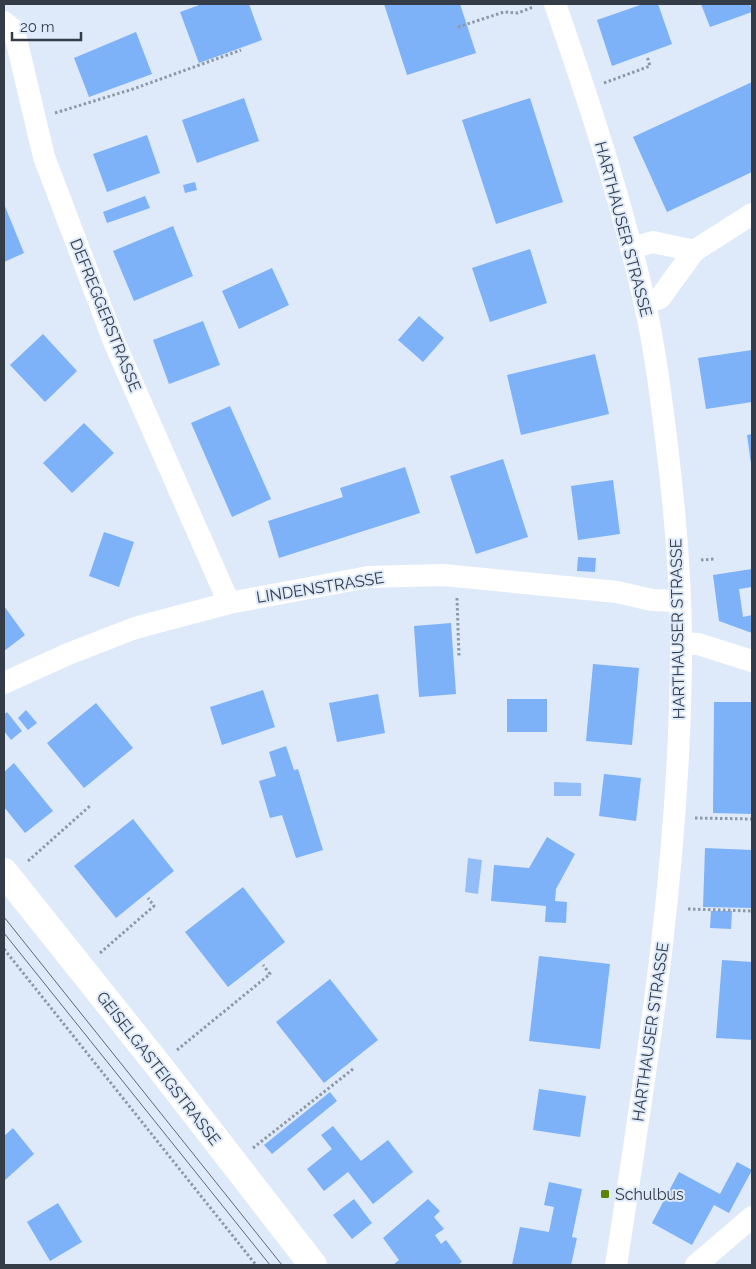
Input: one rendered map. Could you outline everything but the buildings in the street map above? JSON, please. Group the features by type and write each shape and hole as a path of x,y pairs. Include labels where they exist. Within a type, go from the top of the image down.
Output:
{"main road":[{"name":"GEISELGASTEIGSTRASSE","path":"6,875 158,1065 313,1265"}],"street":[{"name":"HARTHAUSER STRASSE","path":"545,5 585,91 631,248 644,302 660,392 671,482 680,601 680,732 667,909 647,1070 616,1265"},
{"name":"DEFREGGERSTRASSE","path":"4,22 14,30 44,157 115,344 229,603"},
{"path":"644,302 660,298 694,251 752,214"},
{"path":"631,248 653,242 694,251"},
{"name":"LINDENSTRASSE","path":"4,682 135,628 229,603 368,577 456,576 617,592 652,600 680,601"},
{"path":"681,643 698,644 752,661"},
{"path":"696,1265 752,1217"}],"path":[{"path":"458,27 504,12 518,13 545,5"},
{"path":"36,119 133,89 242,50"},
{"path":"585,91 650,66 647,56"},
{"path":"705,559 715,559"},
{"path":"456,576 459,657"},
{"path":"6,875 92,804"},
{"path":"674,818 752,819"},
{"path":"82,969 154,906 148,898"},
{"path":"667,909 752,911"},
{"path":"4,949 256,1265"},
{"path":"158,1065 270,974 263,965"},
{"path":"234,1163 353,1068"}],"water":[{"path":"554,782 581,783 581,796 554,796"},
{"path":"468,858 482,860 478,894 465,892"}],"tram line":[{"path":"4,917 282,1265"},
{"path":"4,933 270,1265"}],"place":[{"name":"Schulbus","path":"605,1194"}]}
